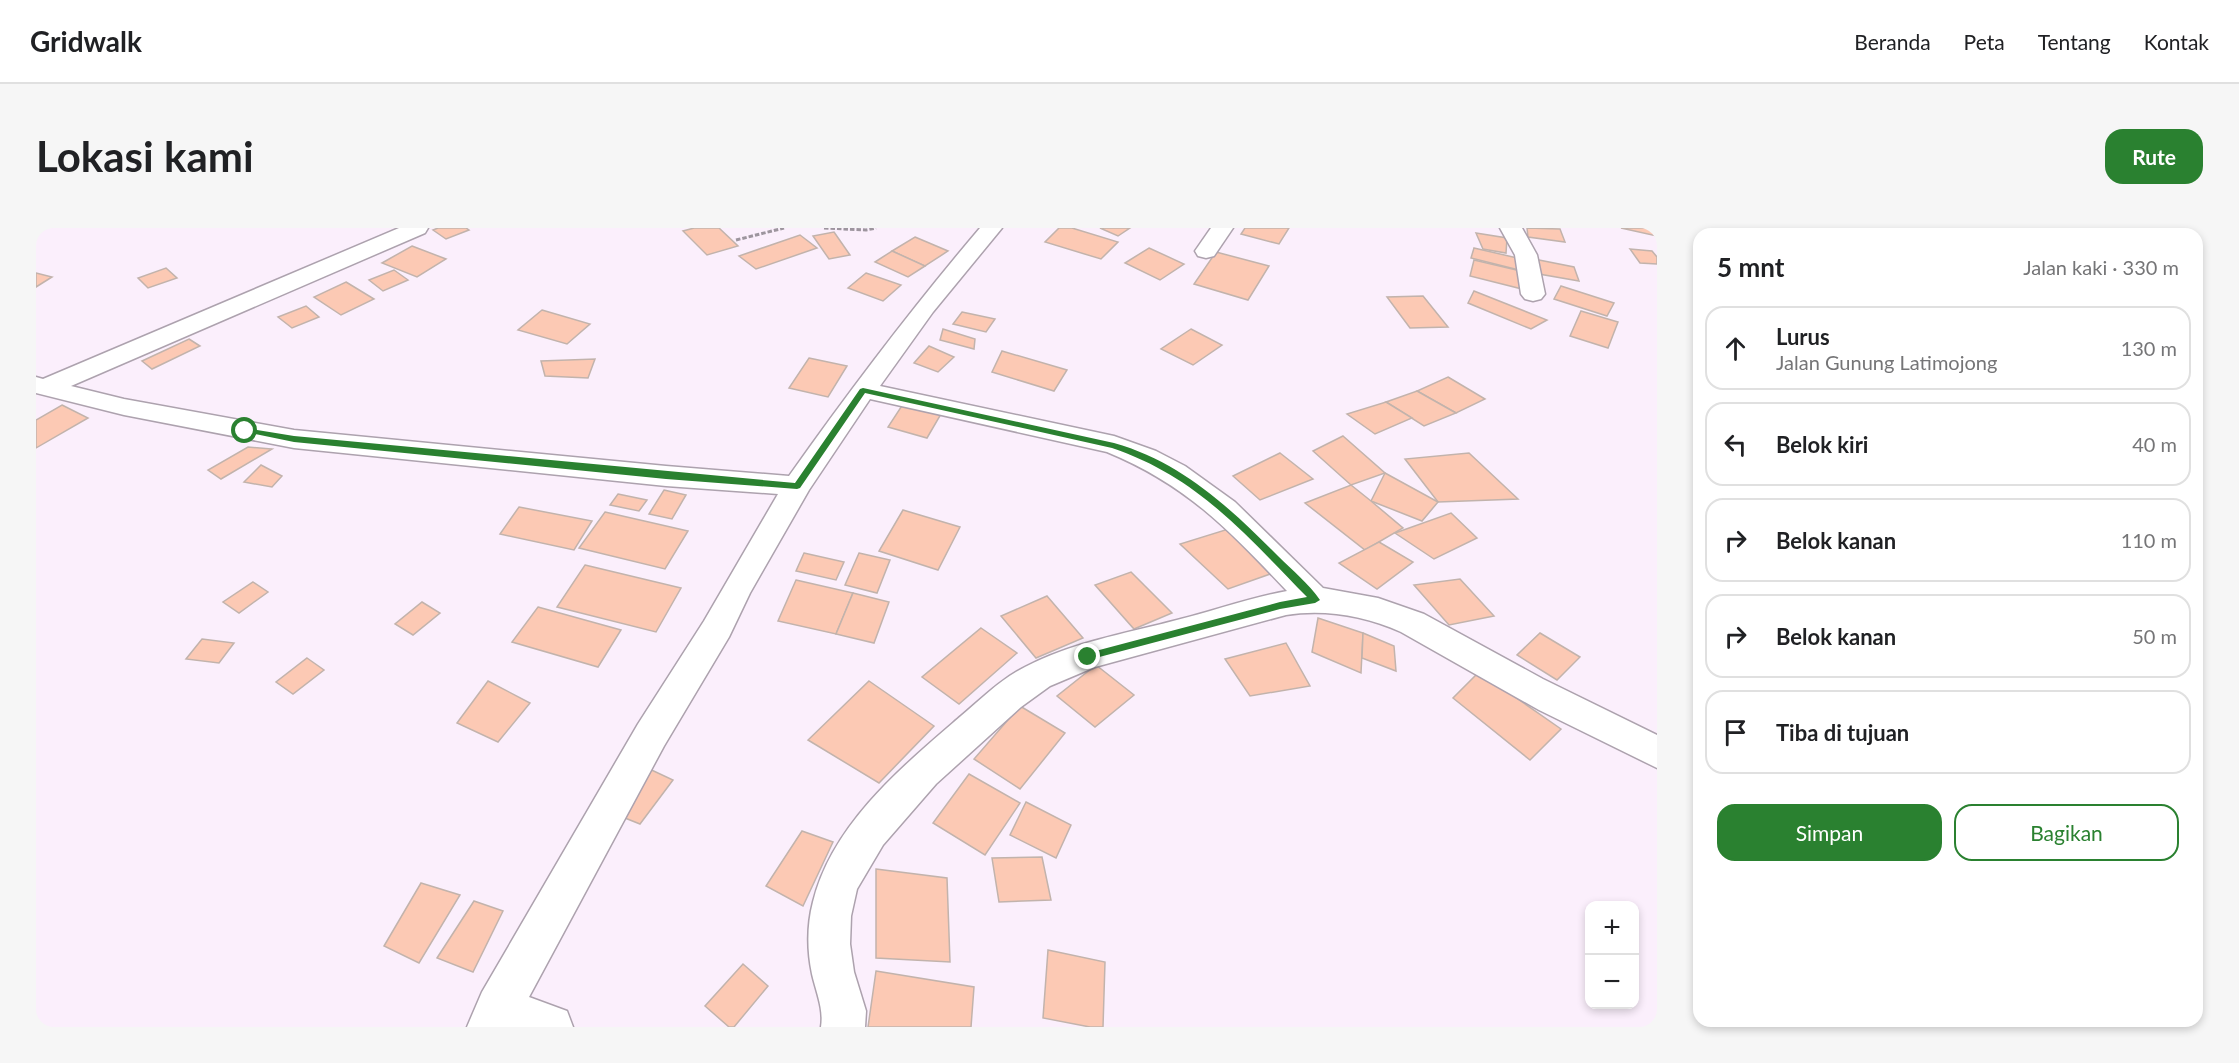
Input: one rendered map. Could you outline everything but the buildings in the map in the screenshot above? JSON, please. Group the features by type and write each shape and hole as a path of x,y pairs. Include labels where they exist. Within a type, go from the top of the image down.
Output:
{"street":[{"path":"41,386 417,228"},
{"path":"551,1027 493,1017 651,735 717,628 735,592 797,486 863,390 925,307 991,228"},
{"path":"1206,251 1222,228"},
{"path":"1511,228 1526,255 1533,294"},
{"path":"41,386 124,407 294,439 666,476 797,486"},
{"path":"863,390 1114,445 1141,454 1193,483 1230,513 1315,600"},
{"path":"843,1027 846,1016 835,983 829,952 830,912 841,877 861,845 896,801 945,752 1018,689 1062,666 1118,647 1280,605 1315,600 1389,614 1408,622 1551,701 1657,752"}],"path":[{"path":"736,240 784,228"},
{"path":"824,228 866,230 876,228"}],"route":[{"path":"245,431 294,439 666,476 797,486 863,390 1114,445 1141,454 1170,468 1193,483 1230,513 1315,600 1280,605 1161,638 1118,647 1088,657"}]}
